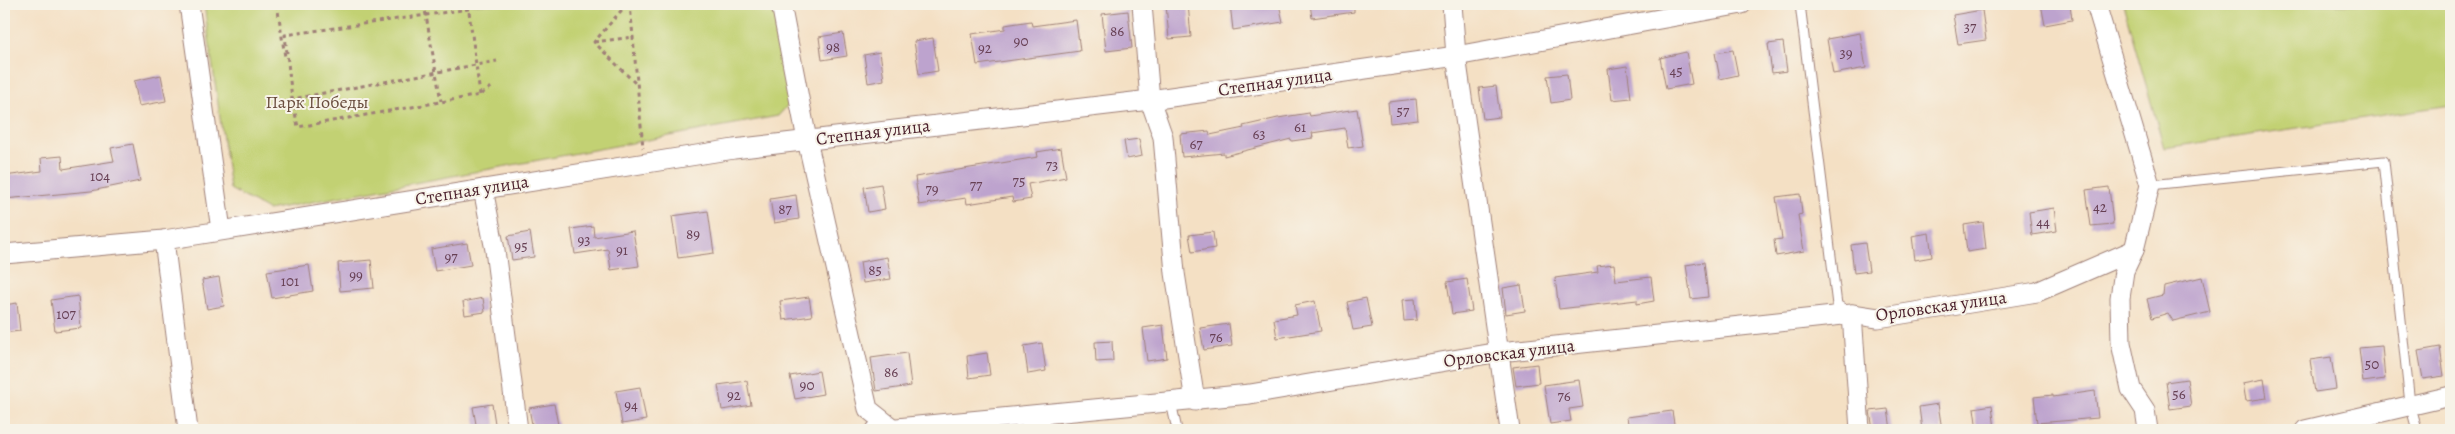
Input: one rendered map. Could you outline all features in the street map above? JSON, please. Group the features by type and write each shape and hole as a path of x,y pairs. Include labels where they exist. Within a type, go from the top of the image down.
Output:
{"street":[{"path":"189,4 221,230"},
{"path":"781,4 807,140 868,409 884,429"},
{"path":"1142,4 1150,100 1164,136 1175,273 1194,401"},
{"path":"1452,4 1456,56 1510,430"},
{"name":"Степная улица","path":"4,254 164,240 645,163 807,140 1150,100 1456,56 1742,4"},
{"path":"2096,4 2150,185 2134,250 2124,271 2120,298 2121,343 2132,389 2144,410 2148,430"},
{"path":"483,189 495,250 518,430"},
{"path":"164,240 188,430"},
{"name":"Орловская улица","path":"884,429 1194,401 1250,394 1500,352 1852,314 1878,318 2038,292 2134,250"},
{"path":"1852,314 1860,430"},
{"path":"2305,430 2410,404 2451,396"}],"lane":[{"path":"1800,4 1837,305 1852,314"},
{"path":"2150,185 2384,161 2410,404 2417,430"},
{"path":"1171,402 1177,430"}],"path":[{"path":"277,4 298,128 480,95 493,86"},
{"path":"424,4 441,101"},
{"path":"468,4 480,95"},
{"path":"628,4 645,163"},
{"path":"594,42 628,4"},
{"path":"292,98 285,35 468,9"},
{"path":"594,42 633,37"},
{"path":"594,42 637,85"},
{"path":"292,98 436,74 497,61"}],"green space":[{"name":"Парк Победы","path":"204,4 777,4 795,97 778,116 268,210 230,189"},
{"path":"2123,4 2451,4 2451,105 2164,148"}],"building":[{"path":"1166,4 1188,4 1191,37 1169,39"},
{"path":"1230,4 1279,4 1283,22 1233,30"},
{"path":"1310,4 1354,4 1354,12 1312,18"},
{"path":"2041,4 2070,4 2072,20 2045,25"},
{"path":"1982,10 1986,40 1958,44 1953,15"},
{"path":"1128,11 1132,48 1106,51 1102,14"},
{"path":"1076,20 1080,51 977,65 972,34 1005,29 1005,25 1031,21 1032,26"},
{"path":"843,33 847,56 822,60 819,37"},
{"path":"1860,33 1866,68 1833,74 1827,39"},
{"path":"933,38 938,71 919,74 914,41"},
{"path":"1783,42 1787,71 1772,73 1768,44"},
{"path":"1733,50 1738,75 1720,79 1715,53"},
{"path":"880,52 884,80 868,83 864,55"},
{"path":"1686,52 1692,84 1666,89 1660,58"},
{"path":"1627,66 1631,98 1612,100 1608,69"},
{"path":"1567,74 1570,100 1551,103 1547,76"},
{"path":"161,75 166,101 139,106 134,81"},
{"path":"1496,86 1500,117 1483,119 1479,88"},
{"path":"1416,99 1418,120 1390,123 1388,102"},
{"path":"1357,109 1363,146 1348,148 1345,128 1312,133 1313,138 1292,141 1291,139 1224,156 1224,153 1182,157 1180,134 1209,131 1210,135 1278,118 1309,113 1310,116"},
{"path":"1139,139 1142,156 1127,159 1124,141"},
{"path":"133,144 140,181 91,191 4,199 4,176 42,171 41,158 62,156 63,169 114,161 111,148"},
{"path":"1061,148 1066,177 1028,184 1031,199 1013,202 1012,197 967,204 966,198 919,205 915,177 1038,157 1037,152"},
{"path":"881,184 885,209 868,212 864,187"},
{"path":"2109,187 2113,224 2091,226 2086,190"},
{"path":"1800,194 1802,214 1798,215 1804,251 1776,256 1774,240 1782,239 1776,197"},
{"path":"796,195 799,219 774,223 770,199"},
{"path":"2054,208 2057,231 2032,235 2029,212"},
{"path":"708,211 714,253 678,258 672,216"},
{"path":"1983,222 1986,249 1967,252 1964,225"},
{"path":"593,226 594,237 633,231 639,266 611,270 608,249 575,254 571,229"},
{"path":"530,232 534,257 512,260 508,236"},
{"path":"1213,232 1215,248 1192,252 1189,235"},
{"path":"1929,233 1932,257 1915,260 1912,236"},
{"path":"467,243 471,265 435,271 431,249"},
{"path":"1865,243 1869,271 1854,273 1851,245"},
{"path":"887,257 891,279 863,283 860,262"},
{"path":"371,260 374,288 340,291 338,263"},
{"path":"1704,262 1708,297 1691,299 1686,265"},
{"path":"1614,264 1616,281 1651,277 1654,301 1637,304 1637,300 1559,309 1555,278 1598,272 1597,266"},
{"path":"309,265 313,291 272,298 267,271"},
{"path":"219,277 224,306 207,309 202,280"},
{"path":"2202,277 2210,312 2173,321 2168,313 2152,318 2147,299 2163,295 2164,286"},
{"path":"1467,279 1472,311 1452,314 1447,282"},
{"path":"1521,285 1525,311 1506,314 1503,288"},
{"path":"78,296 81,328 55,331 51,300"},
{"path":"809,297 812,316 783,320 780,301"},
{"path":"483,298 485,312 465,315 463,302"},
{"path":"1366,298 1372,327 1353,330 1347,302"},
{"path":"1415,299 1417,320 1404,321 1402,300"},
{"path":"1315,301 1321,331 1277,338 1274,319 1297,315 1295,305"},
{"path":"17,303 20,331 4,333 4,305"},
{"path":"1229,324 1232,346 1204,350 1200,328"},
{"path":"1163,325 1167,358 1147,361 1143,328"},
{"path":"1112,341 1113,361 1096,362 1095,342"},
{"path":"1042,343 1046,371 1028,374 1024,346"},
{"path":"2382,346 2385,379 2363,382 2359,348"},
{"path":"2440,347 2444,376 2423,379 2418,351"},
{"path":"907,353 911,386 876,391 871,358"},
{"path":"987,353 990,375 969,378 967,356"},
{"path":"2331,357 2336,389 2315,392 2310,360"},
{"path":"1537,364 1539,383 1516,386 1513,367"},
{"path":"819,371 823,394 795,399 790,376"},
{"path":"2187,379 2191,406 2170,409 2166,382"},
{"path":"2264,379 2267,398 2246,401 2243,383"},
{"path":"1579,380 1583,407 1569,409 1571,421 1550,424 1544,385"},
{"path":"747,381 751,405 722,410 718,385"},
{"path":"640,387 646,420 622,424 616,391"},
{"path":"2095,391 2098,418 2037,423 2034,397 2053,395 2053,397"},
{"path":"492,404 496,430 477,430 473,407"},
{"path":"554,404 559,430 533,430 529,408"},
{"path":"1938,404 1942,430 1922,430 1919,407"},
{"path":"1992,405 1995,429 1977,430 1974,408"},
{"path":"1888,409 1891,430 1873,430 1870,411"},
{"path":"1672,411 1675,430 1629,430 1627,417"}]}
